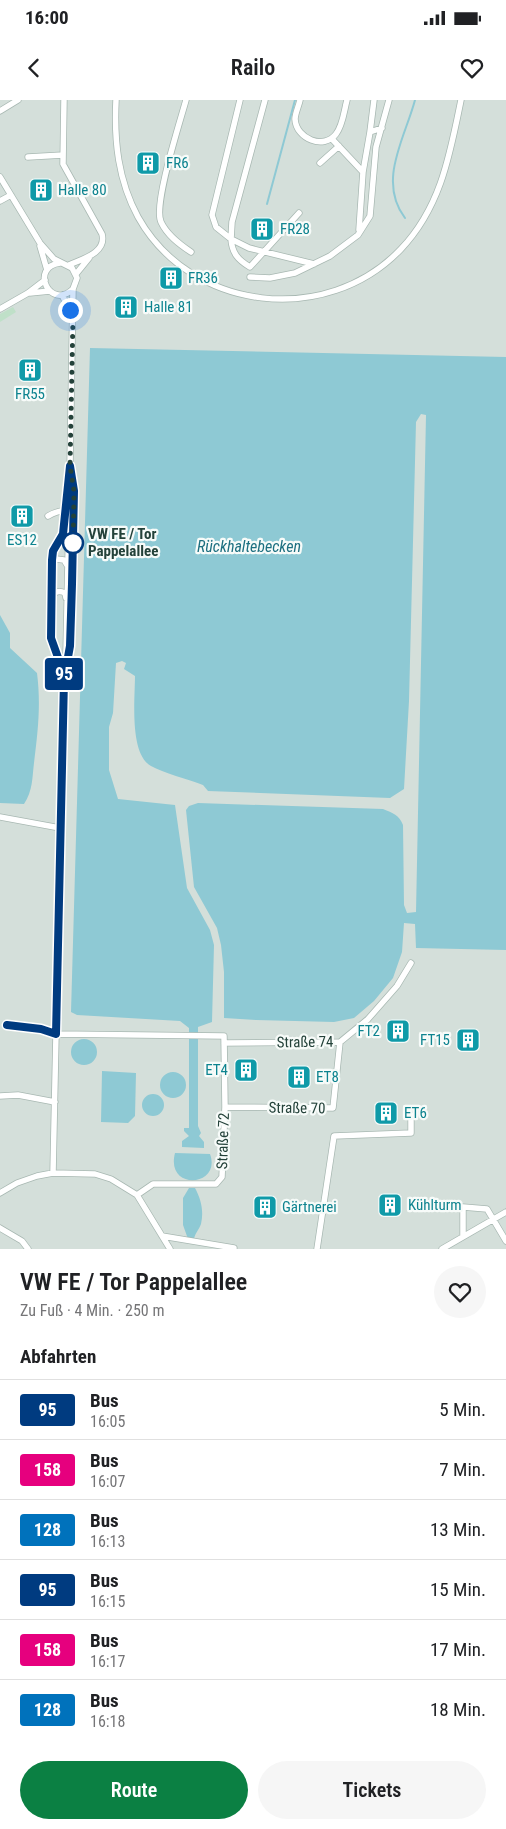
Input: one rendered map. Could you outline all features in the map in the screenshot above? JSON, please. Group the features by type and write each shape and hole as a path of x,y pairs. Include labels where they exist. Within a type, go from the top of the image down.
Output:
{"street":[{"path":"0,111 18,100"},
{"path":"64,100 63,164 103,238 102,245 90,256 76,274 76,282 73,289 70,466 63,534 53,551 50,597 51,637 64,679"},
{"path":"116,100 116,147 120,173 138,218 151,236 168,255 186,270 209,283 231,292 278,300 322,295 344,288 364,278 401,249 425,216 442,181 448,164 461,100"},
{"path":"186,100 162,194 160,219 176,242 191,252"},
{"path":"240,100 212,215 216,227 231,239 249,248 314,264"},
{"path":"265,100 232,222 232,249 240,261 250,267 298,213"},
{"path":"300,100 295,119 300,132 309,141 321,142 332,138 338,132 347,100"},
{"path":"359,232 363,172 374,100"},
{"path":"250,277 270,278 295,272 330,256 359,232 370,216 376,147 389,100"},
{"path":"370,132 382,128"},
{"path":"332,138 363,172"},
{"path":"320,163 339,146"},
{"path":"28,157 63,155"},
{"path":"0,176 40,244 54,259 69,265 90,256"},
{"path":"0,201 11,195"},
{"path":"40,244 47,270 45,280 50,291 54,294 62,295 73,289"},
{"path":"47,270 53,265 60,263"},
{"path":"69,265 76,274"},
{"path":"0,309 28,293 45,280"},
{"path":"28,293 50,291"},
{"path":"62,295 73,317"},
{"path":"66,662 70,646 73,573 74,491 70,466"},
{"path":"48,516 64,511 67,511 69,516 53,1173"},
{"path":"51,565 56,559 64,560 68,567"},
{"path":"50,597 55,592 61,591 65,593 67,600"},
{"path":"51,637 55,639 61,638 66,634"},
{"path":"0,818 60,828"},
{"name":"Straße 74","path":"224,1043 340,1042 368,1019 397,986 411,963"},
{"path":"7,1025 41,1029 56,1034 224,1036 224,1043"},
{"name":"Straße 70","path":"225,1107 333,1108 340,1042"},
{"name":"Straße 72","path":"137,1195 153,1184 216,1184 222,1177 225,1107 224,1043"},
{"path":"0,1096 18,1095 55,1102"},
{"path":"317,1249 334,1136 411,1133 411,1115"},
{"path":"0,1193 17,1183 53,1173 95,1174 111,1178 137,1195 170,1249"},
{"path":"463,1236 463,1207 487,1209 506,1241"},
{"path":"442,1249 506,1212"},
{"path":"0,1228 22,1241 28,1249"},
{"path":"162,1236 234,1248"}],"shaded area":[{"path":"0,100 506,100 506,1249 0,1249"}],"green space":[{"path":"13,307 16,312 0,322 0,314"}],"water":[{"name":"Rückhaltebecken","path":"90,348 506,357 506,950 416,948 415,924 404,923 402,952 393,978 374,1001 354,1018 334,1022 224,1018 224,972 221,945 217,928 194,887 186,810 189,806 198,803 383,809 400,819 403,825 404,905 407,913 416,912 426,415 421,414 416,422 409,701 404,789 390,798 208,791 203,785 156,769 144,760 136,738 134,711 135,676 124,669 126,663 122,661 116,663 113,713 109,727 109,770 118,799 175,805 187,888 210,930 214,945 212,1022 198,1027 198,1126 201,1133 199,1136 204,1142 204,1148 182,1147 182,1141 189,1136 184,1131 184,1128 189,1128 189,1028 180,1021 77,1015 71,1012"},
{"path":"0,615 10,633 10,648 37,673 39,707 37,740 32,784 24,804 0,803"},
{"path":"84,1039 93,1043 97,1052 93,1061 84,1065 75,1061 71,1052 75,1043"},
{"path":"102,1071 136,1073 135,1116 128,1123 101,1122"},
{"path":"173,1072 182,1076 186,1085 182,1094 173,1098 164,1094 160,1085 164,1076"},
{"path":"153,1094 161,1097 164,1105 161,1113 153,1116 145,1113 142,1105 145,1097"},
{"path":"175,1153 210,1154 212,1165 208,1173 202,1178 185,1179 178,1174 174,1165"},
{"path":"189,1188 195,1188 202,1210 201,1224 194,1239 188,1239 183,1225 183,1198"}],"waterway":[{"path":"267,204 295,100"},
{"path":"405,218 397,204 393,189 393,174 400,144 415,100"}],"bus line":[{"name":"95","path":"7,1025 41,1029 51,1034 56,1034 60,789 64,679 70,646 74,517 74,491 70,466 63,534 53,551 52,560 51,638 60,663"}],"place":[{"name":"FR6","path":"148,163"},
{"name":"Halle 80","path":"41,190"},
{"name":"FR28","path":"262,229"},
{"name":"FR36","path":"171,278"},
{"name":"Halle 81","path":"126,307"},
{"name":"FR55","path":"30,370"},
{"name":"ES12","path":"22,516"},
{"name":"VW FE / Tor Pappelallee","path":"73,543"},
{"name":"FT2","path":"398,1031"},
{"name":"FT15","path":"468,1040"},
{"name":"ET4","path":"246,1070"},
{"name":"ET8","path":"299,1077"},
{"name":"ET6","path":"386,1113"},
{"name":"Kühlturm","path":"390,1205"},
{"name":"Gärtnerei","path":"265,1207"}],"route":[{"path":"70,310 73,317 70,436 70,466 74,491 73,550 73,543"}]}
